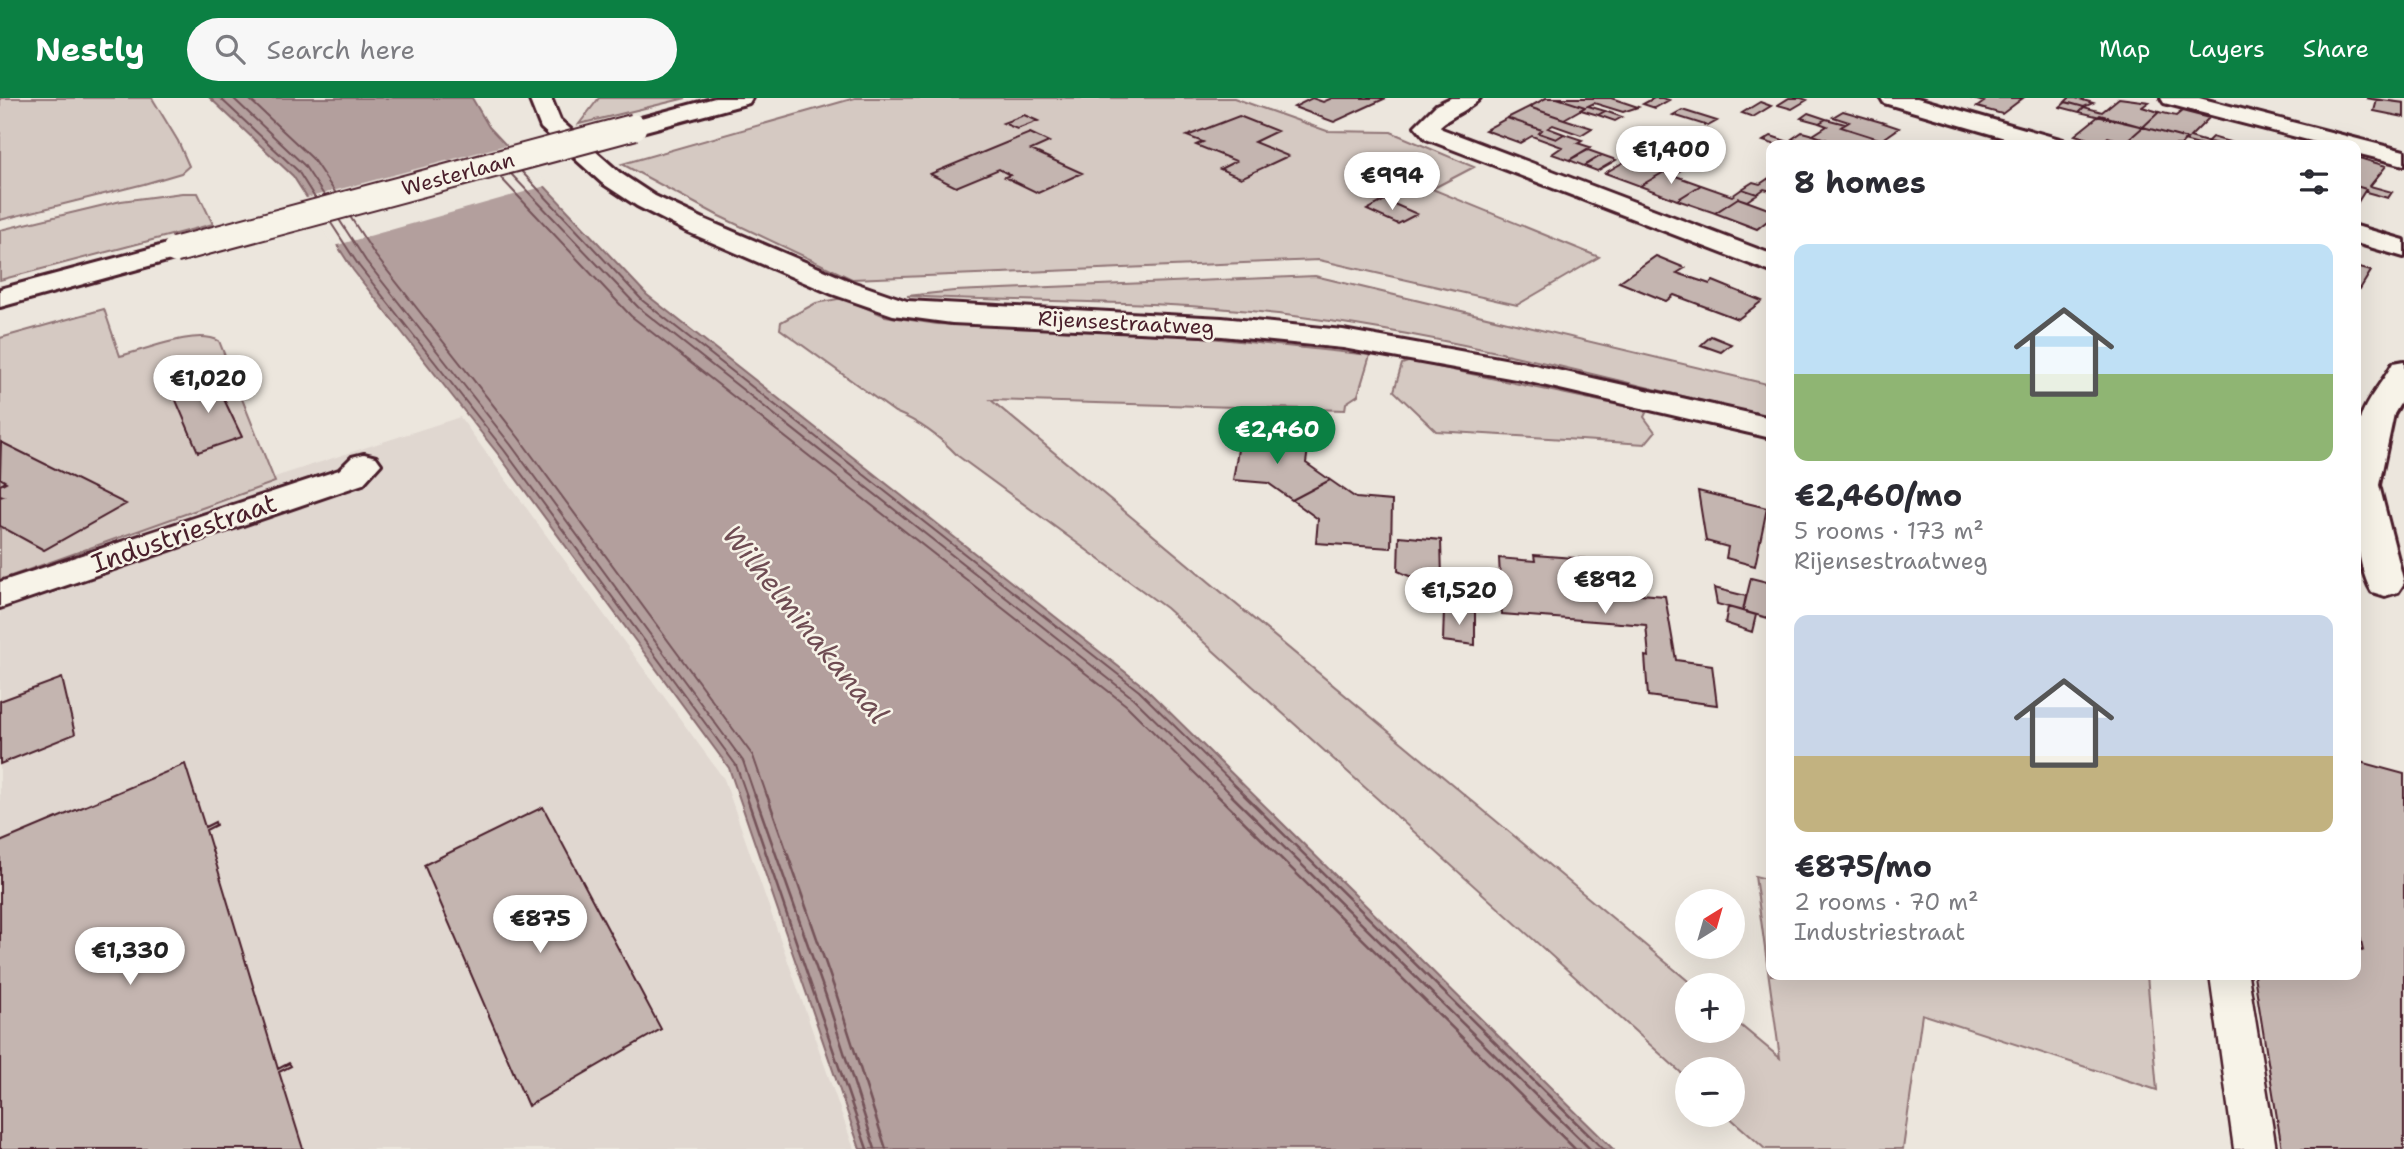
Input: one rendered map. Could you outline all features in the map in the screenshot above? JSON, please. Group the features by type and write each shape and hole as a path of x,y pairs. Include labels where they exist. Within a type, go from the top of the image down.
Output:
{"street":[{"name":"Rijensestraatweg","path":"540,98 549,123 611,178 646,201 696,226 842,288 903,309 952,314 1222,327 1343,339 1521,371 1766,427"},
{"name":"Westerlaan","path":"0,298 741,98"},
{"path":"1469,98 1444,110 1427,126 1434,134 1766,262"},
{"path":"1892,98 2037,140"},
{"path":"2172,98 2336,140"},
{"path":"1963,140 1984,124"},
{"path":"2361,147 2404,158"},
{"path":"2361,236 2404,249"},
{"path":"2361,476 2378,414 2404,370"},
{"name":"Industriestraat","path":"0,595 351,477 365,464"},
{"path":"2361,492 2382,582"}],"lane":[{"path":"2230,980 2255,1149"}],"shaded area":[{"path":"0,98 152,98 178,141 189,166 181,173 144,184 0,220"},
{"path":"599,98 686,98 579,124"},
{"path":"855,98 1234,98 1327,131 1391,132 1474,167 1432,189 1599,257 1517,305 1319,260 852,279 719,216 622,164"},
{"path":"198,193 213,224 0,280 0,230 121,201"},
{"path":"1315,276 1766,384 1766,417 1526,358 1403,333 1278,314 1186,306 907,296 954,291"},
{"path":"843,298 885,316 937,324 1164,333 1370,355 1358,395 1346,403 1345,410 991,400 1679,973 1675,973 1675,1043 1745,1043 1745,1029 1780,1058 1769,980 2147,980 2157,1090 1922,1014 1903,1149 1765,1149 1740,1127 1745,1127 1745,1057 1675,1057 1675,1067 1166,608 958,456 929,430 895,412 780,329 781,322 816,303"},
{"path":"104,309 120,356 185,338 198,337 219,341 275,482 0,580 0,338"},
{"path":"1410,361 1647,411 1644,417 1655,432 1645,444 1436,431 1394,391 1402,364"},
{"path":"460,417 724,779 854,1149 0,1149 0,559 133,523"},
{"path":"1755,876 1766,879 1766,956"}],"water":[{"name":"Wilhelminakanaal","path":"210,98 472,98 489,127 647,295 1143,686 1613,1149 860,1149 729,768 498,454 353,270 293,176"}],"pier":[{"path":"510,144 549,185 334,246 303,199"}],"building":[{"path":"1312,98 1323,102 1332,98 1386,98 1334,122 1294,107"},
{"path":"1546,98 1557,98 1585,107 1564,119 1529,107"},
{"path":"1557,98 1611,98 1638,107 1623,112 1594,103 1588,106 1605,111 1598,115 1581,110 1585,107"},
{"path":"1654,98 1669,100 1655,108 1643,104"},
{"path":"1789,98 1807,100 1792,109 1778,105"},
{"path":"1970,98 2023,98 2002,114 1977,107 1984,102"},
{"path":"2069,98 2093,103 2084,107 2065,102"},
{"path":"2119,98 2149,102 2142,107 2159,112 2143,127 2079,112 2084,107 2102,112"},
{"path":"2366,98 2404,103 2404,117 2374,111 2377,100"},
{"path":"1760,102 1771,106 1753,117 1742,113"},
{"path":"2066,102 2084,107 2079,112 2060,107"},
{"path":"1529,107 1592,128 1581,135 1553,125 1548,128 1564,134 1556,139 1539,133 1542,130 1507,118"},
{"path":"1682,110 1717,121 1708,126 1673,115"},
{"path":"1605,111 1622,117 1615,121 1598,115"},
{"path":"1843,111 1899,128 1882,140 1841,127 1849,122 1833,117"},
{"path":"2182,111 2209,118 2190,137 2200,140 2186,140 2143,127 2159,112 2176,116"},
{"path":"1808,113 1826,119 1819,123 1801,118"},
{"path":"1024,115 1038,121 1017,129 1003,123"},
{"path":"2100,115 2143,127 2128,140 2108,137 2105,140 2092,140 2075,135"},
{"path":"1239,116 1277,131 1254,142 1288,156 1241,178 1220,169 1236,161 1196,145 1203,142 1187,136"},
{"path":"1507,118 1542,130 1539,133 1556,139 1564,134 1582,140 1577,143 1590,147 1569,160 1552,154 1562,147 1532,136 1520,143 1485,130"},
{"path":"1826,119 1845,124 1841,127 1882,140 1828,140 1813,135 1827,126 1819,123"},
{"path":"2143,127 2187,139 2186,140 2128,140"},
{"path":"1802,132 1827,140 1795,140 1792,139"},
{"path":"1030,133 1049,142 1031,150 1082,173 1038,193 1005,177 1010,175 999,169 956,187 930,174"},
{"path":"1635,134 1650,140 1641,145 1625,140"},
{"path":"1771,136 1783,140 1766,142 1763,141"},
{"path":"1695,137 1712,143 1701,149 1684,143"},
{"path":"1588,150 1602,155 1584,166 1569,160"},
{"path":"1602,155 1616,160 1597,171 1584,166"},
{"path":"1679,156 1694,162 1684,168 1668,163"},
{"path":"2361,158 2386,166 2370,186 2392,192 2388,198 2366,192 2366,189 2361,188"},
{"path":"1629,159 1648,166 1655,162 1684,168 1673,175 1664,172 1640,186 1605,173"},
{"path":"1664,172 1701,185 1677,200 1640,186"},
{"path":"1766,180 1766,190 1757,194 1742,189 1753,182 1760,184"},
{"path":"1701,185 1732,196 1742,189 1757,194 1747,201 1738,198 1715,213 1677,200"},
{"path":"1738,198 1766,208 1766,222 1757,229 1715,213"},
{"path":"1385,200 1417,214 1398,224 1367,210"},
{"path":"1656,256 1685,268 1677,273 1710,284 1713,281 1762,301 1738,319 1674,295 1666,301 1619,282"},
{"path":"2361,268 2371,271 2361,287"},
{"path":"1711,336 1731,344 1721,352 1701,345"},
{"path":"210,370 242,437 198,452 175,398 201,390 194,374"},
{"path":"1240,437 1309,442 1306,463 1330,480 1292,500 1268,483 1233,480"},
{"path":"1,442 126,504 44,550 0,526 0,497 3,496 0,495 0,485 6,482 0,478"},
{"path":"1330,480 1356,498 1392,501 1391,548 1316,543 1318,519 1292,500"},
{"path":"1698,491 1766,508 1755,566 1726,558 1728,547 1706,541"},
{"path":"1399,536 1441,540 1442,579 1409,576 1398,571"},
{"path":"1534,555 1587,559 1587,565 1623,568 1628,593 1665,596 1676,660 1712,665 1717,705 1648,696 1646,625 1502,614 1499,558 1535,561"},
{"path":"1751,578 1766,582 1766,618 1743,611"},
{"path":"1714,588 1746,596 1743,611 1717,604"},
{"path":"1728,607 1756,615 1752,632 1725,623"},
{"path":"1444,609 1475,612 1475,645 1443,641"},
{"path":"62,678 75,734 0,764 0,701"},
{"path":"2361,762 2404,774 2404,1149 2282,1149 2255,980 2361,980"},
{"path":"185,764 205,827 215,822 216,825 206,830 278,1069 289,1063 291,1066 279,1072 303,1149 0,1149 0,842"},
{"path":"543,807 661,1029 528,1106 424,865"}]}
